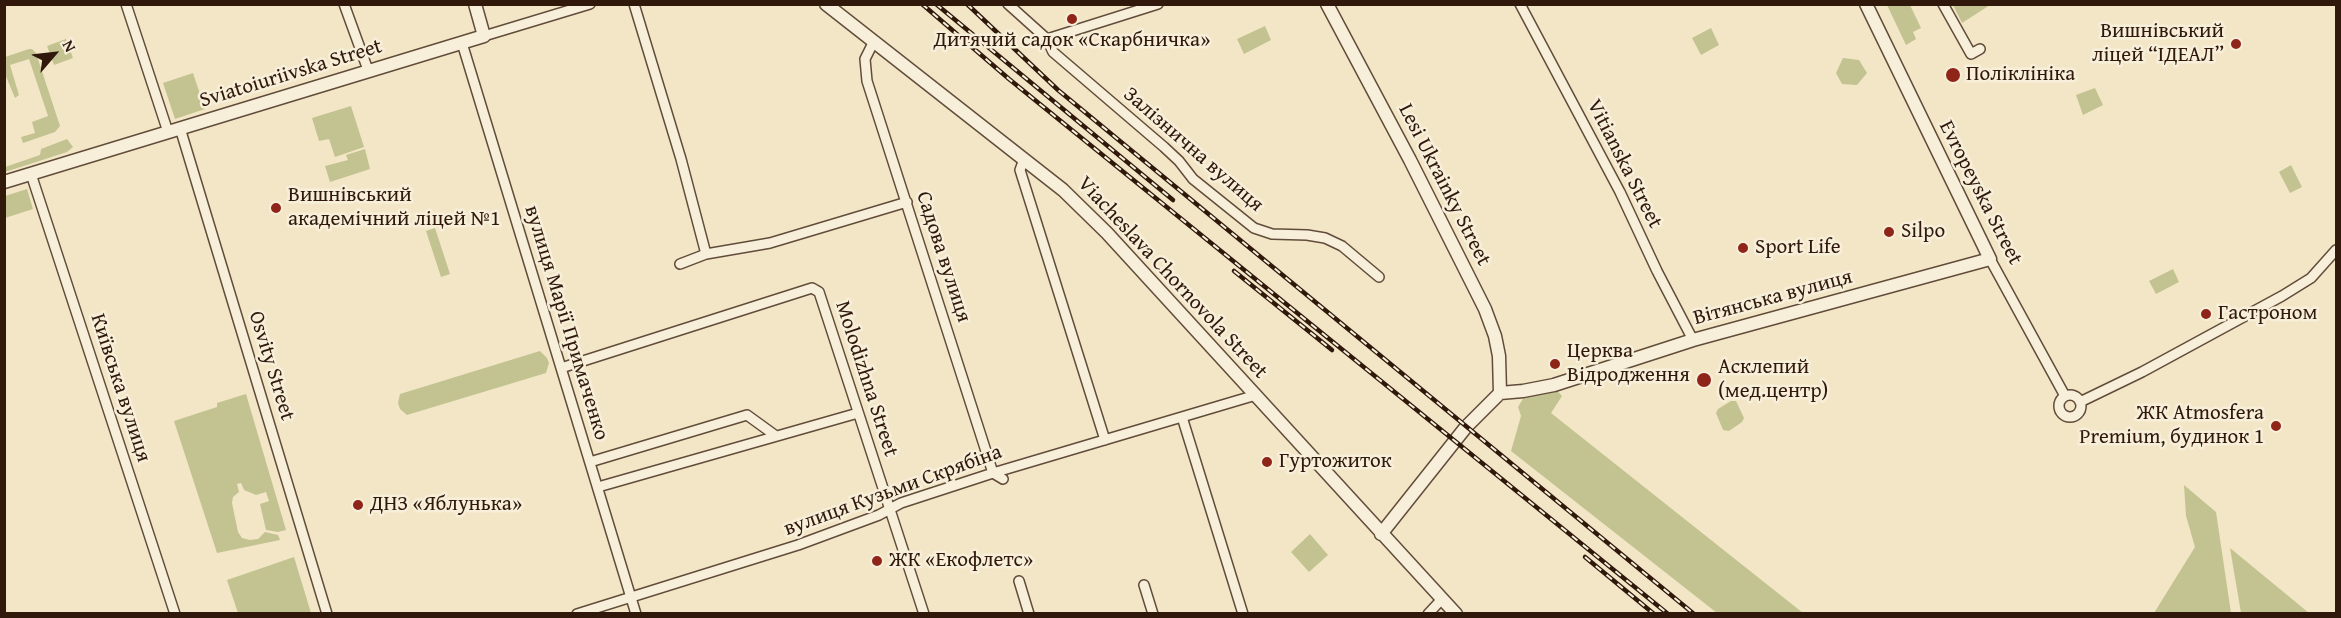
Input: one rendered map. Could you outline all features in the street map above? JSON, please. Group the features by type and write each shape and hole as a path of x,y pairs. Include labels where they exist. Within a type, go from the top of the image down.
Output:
{"street":[{"name":"Osvity Street","path":"126,4 174,130 327,614"},
{"path":"344,4 368,70"},
{"path":"475,4 484,36"},
{"name":"Sviatoiuriivska Street","path":"4,182 590,4"},
{"path":"634,4 681,159 706,254"},
{"name":"Viacheslava Chornovola Street","path":"826,4 1063,190 1107,233 1455,614"},
{"name":"Залізнична вулиця","path":"1008,4 1047,39 1053,52 1164,147 1194,179 1254,228 1272,234 1325,238 1342,246 1379,277"},
{"path":"1047,39 1158,4"},
{"name":"Lesi Ukrainky Street","path":"1328,4 1414,167 1485,309 1495,336 1499,356 1500,393"},
{"name":"Vitianska Street","path":"1520,4 1620,192 1693,340"},
{"name":"Evropeyska Street","path":"1866,4 1990,259 2065,396 2059,404 2061,411 2066,416 2076,415 2080,409 2080,402"},
{"path":"1943,4 1971,54 1980,49"},
{"name":"Садова вулиця","path":"874,41 865,59 867,81 993,473"},
{"name":"вулиця Марії Примаченко","path":"462,43 636,614"},
{"path":"1024,159 1020,170 1105,440"},
{"name":"Київська вулиця","path":"31,174 175,614"},
{"path":"680,264 706,254 770,243 907,202"},
{"path":"2065,396 2076,397 2080,402 2142,372 2311,278 2337,250"},
{"name":"Вітянська вулиця","path":"1500,393 1554,385 1693,340 1990,259"},
{"name":"Molodizhna Street","path":"561,368 812,288 819,292 924,614"},
{"path":"1381,534 1473,419 1500,393"},
{"name":"вулиця Кузьми Скрябіна","path":"577,614 798,545 890,510 901,503 993,473 1256,395"},
{"path":"597,488 858,413"},
{"path":"590,462 747,415 776,436"},
{"path":"1182,417 1243,614"},
{"path":"993,473 1003,479"},
{"path":"1019,581 1029,614"},
{"path":"1144,585 1153,614"},
{"path":"1428,614 1442,599"}],"green space":[{"path":"1990,4 1962,23 1953,5"},
{"path":"1887,5 1910,5 1921,28 1913,32 1916,39 1906,45"},
{"path":"1265,26 1271,40 1244,54 1237,39"},
{"path":"1711,28 1719,45 1701,55 1692,38"},
{"path":"66,39 73,58 54,65 47,46"},
{"path":"29,49 36,53 60,126 55,132 23,143 21,137 35,133 32,122 48,116 29,59 10,65 19,95 15,98 5,74 5,57"},
{"path":"1843,58 1859,60 1867,73 1857,85 1842,84 1836,73"},
{"path":"193,73 205,109 175,119 163,83"},
{"path":"2095,88 2103,105 2083,115 2076,95"},
{"path":"351,106 364,147 335,157 329,139 319,141 312,118"},
{"path":"67,139 73,147 67,152 5,172 5,167 40,155 41,149"},
{"path":"365,149 370,169 330,182 325,166 348,160 346,155"},
{"path":"2291,165 2302,187 2290,193 2279,172"},
{"path":"27,189 33,209 5,218 5,196"},
{"path":"435,228 450,274 441,277 426,231"},
{"path":"2173,269 2179,282 2156,294 2149,281"},
{"path":"540,351 549,363 546,373 407,415 400,409 398,403 400,394"},
{"path":"1554,387 1562,396 1551,413 1803,613 1717,613 1511,451 1521,416 1518,407 1526,394"},
{"path":"246,394 286,530 278,532 266,530 260,504 269,501 266,492 256,495 244,490 241,483 237,484 239,492 233,497 232,503 238,532 242,538 258,539 265,532 278,535 280,540 217,553 174,421 217,407 217,403"},
{"path":"1731,401 1736,401 1744,418 1729,431 1723,430 1716,413 1718,409"},
{"path":"2184,485 2216,512 2231,613 2154,613 2195,547 2186,516"},
{"path":"1310,534 1328,555 1309,572 1291,552"},
{"path":"2230,548 2309,613 2241,613"},
{"path":"294,557 311,613 238,613 227,580"}],"railway":[{"path":"922,4 1009,79 1668,614"},
{"path":"936,4 1173,200"},
{"path":"967,4 1058,90 1694,614"},
{"path":"1234,271 1332,350"},
{"path":"1585,557 1654,614"}],"place":[{"name":"Дитячий садок «Скарбничка»","path":"1072,19"},
{"name":"Вишнівський ліцей “ІДЕАЛ”","path":"2236,44"},
{"name":"Поліклініка","path":"1953,75"},
{"name":"Вишнівський академічний ліцей №1","path":"276,208"},
{"name":"Silpo","path":"1889,232"},
{"name":"Sport Life","path":"1743,248"},
{"name":"Гастроном","path":"2206,314"},
{"name":"Церква Відродження","path":"1555,364"},
{"name":"Асклепий (мед.центр)","path":"1704,380"},
{"name":"ЖК Atmosfera Premium, будинок 1","path":"2276,426"},
{"name":"Гуртожиток","path":"1267,462"},
{"name":"ДНЗ «Яблунька»","path":"358,505"},
{"name":"ЖК «Екофлетс»","path":"877,561"}]}
